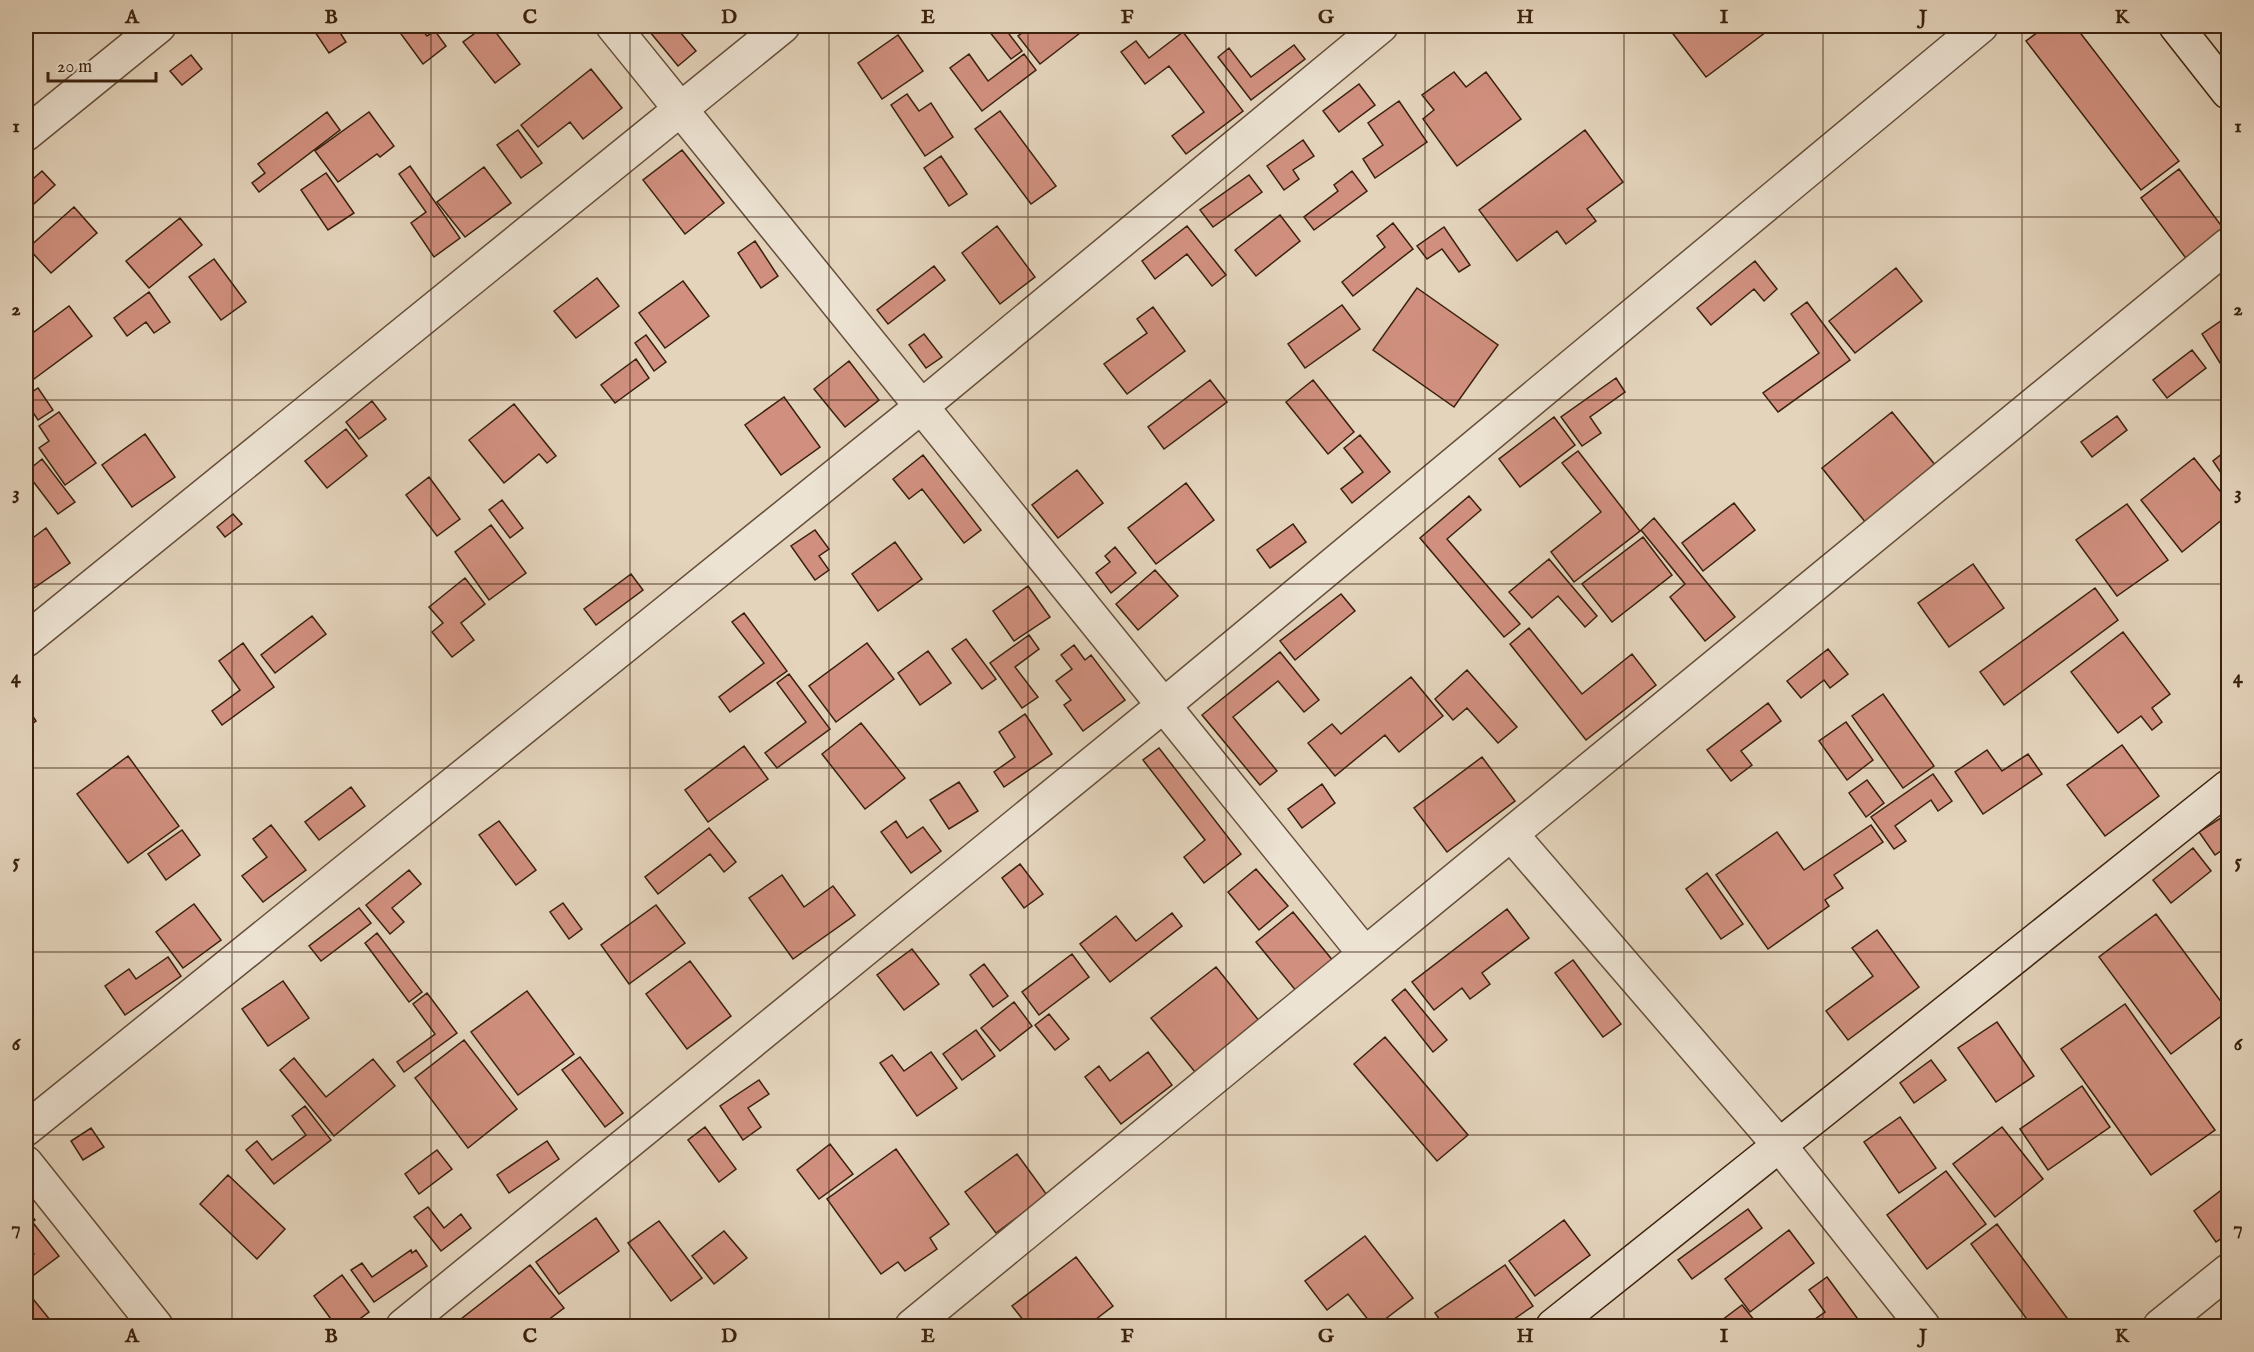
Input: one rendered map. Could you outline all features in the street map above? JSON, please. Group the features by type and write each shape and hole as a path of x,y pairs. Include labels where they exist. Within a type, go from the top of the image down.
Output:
{"street":[{"path":"26,134 159,26"},
{"path":"614,26 1365,954"},
{"path":"26,640 783,26"},
{"path":"26,1129 922,406 1381,26"},
{"path":"403,1326 1164,705 1981,26"},
{"path":"2176,26 2229,92"},
{"path":"912,1326 2229,245"},
{"path":"1553,1326 2229,787"},
{"path":"1511,834 1780,1146 1923,1326"},
{"path":"26,1163 156,1326"},
{"path":"2160,1326 2229,1271"}],"building":[{"path":"311,26 336,26 346,42 329,53"},
{"path":"349,26 365,26 355,33"},
{"path":"413,26 419,26 427,36 435,31 446,46 423,64 401,34"},
{"path":"485,26 491,26 520,64 495,83 463,42"},
{"path":"645,26 675,26 696,51 678,66"},
{"path":"985,26 1003,26 1022,51 1011,59"},
{"path":"1032,26 1089,26 1040,64 1018,36"},
{"path":"1667,26 1774,26 1706,77"},
{"path":"2046,26 2075,26 2179,161 2141,190 2026,41"},
{"path":"1183,32 1243,111 1186,154 1172,136 1204,112 1169,66 1145,84 1121,52 1136,41 1149,58"},
{"path":"898,35 923,71 882,99 858,63"},
{"path":"1294,45 1305,59 1251,100 1218,57 1229,48 1251,77"},
{"path":"969,54 988,81 1024,54 1036,70 982,111 950,68"},
{"path":"191,55 202,69 182,85 170,71"},
{"path":"591,69 622,108 583,139 570,122 538,147 521,125"},
{"path":"1454,72 1466,87 1486,72 1521,119 1457,166 1423,119 1434,110 1422,95"},
{"path":"1359,84 1375,105 1339,132 1323,111"},
{"path":"907,94 919,111 931,103 953,137 925,156 891,105"},
{"path":"1399,101 1427,142 1375,178 1363,159 1383,145 1368,123"},
{"path":"1000,111 1056,186 1031,204 975,129"},
{"path":"327,112 340,130 259,192 252,183 265,173 258,164"},
{"path":"369,112 394,146 380,157 377,154 338,182 315,151"},
{"path":"518,130 542,163 521,178 497,145"},
{"path":"1585,130 1623,182 1587,209 1596,221 1566,244 1557,231 1517,261 1479,210"},
{"path":"1303,140 1314,156 1293,170 1299,179 1284,190 1267,166"},
{"path":"682,150 724,203 685,234 643,180"},
{"path":"941,156 967,194 949,206 924,168"},
{"path":"410,166 460,238 434,257 411,223 426,212 399,174"},
{"path":"484,167 511,203 465,237 437,202"},
{"path":"2179,169 2226,232 2188,261 2141,198"},
{"path":"42,171 55,185 26,211 26,185"},
{"path":"1352,171 1367,191 1314,230 1304,217 1338,191 1334,185"},
{"path":"326,173 354,213 328,230 301,190"},
{"path":"1249,175 1262,192 1213,227 1200,210"},
{"path":"74,207 97,233 51,273 28,248"},
{"path":"1280,215 1300,241 1256,276 1235,250"},
{"path":"180,218 202,245 149,288 126,261"},
{"path":"1393,223 1413,249 1353,296 1342,282 1385,247 1377,236"},
{"path":"997,226 1035,277 1000,304 962,253"},
{"path":"1187,226 1226,275 1212,286 1187,254 1155,279 1142,261"},
{"path":"1444,227 1470,265 1459,272 1442,249 1427,259 1417,246"},
{"path":"755,241 778,276 761,288 738,253"},
{"path":"214,259 246,302 221,320 189,277"},
{"path":"1755,261 1777,289 1764,301 1754,289 1711,325 1697,308"},
{"path":"934,266 945,280 888,324 877,310"},
{"path":"1896,268 1922,301 1855,353 1829,321"},
{"path":"597,278 619,306 576,338 554,311"},
{"path":"683,281 709,316 665,348 639,313"},
{"path":"1417,288 1498,345 1454,407 1373,350"},
{"path":"149,292 170,322 154,333 146,322 127,336 114,318"},
{"path":"1807,302 1850,360 1778,412 1763,393 1819,353 1791,314"},
{"path":"1342,305 1360,329 1305,368 1288,344"},
{"path":"69,306 92,336 34,379 26,367 26,338"},
{"path":"1153,307 1185,351 1127,394 1104,364 1147,333 1137,319"},
{"path":"2228,316 2228,361 2222,366 2202,334"},
{"path":"924,334 942,357 926,368 909,345"},
{"path":"646,335 666,362 654,371 635,343"},
{"path":"2192,350 2206,368 2167,398 2153,380"},
{"path":"636,359 649,378 615,403 601,385"},
{"path":"849,361 879,400 845,427 814,389"},
{"path":"26,376 32,385 26,391"},
{"path":"1616,378 1625,392 1590,417 1601,433 1582,446 1561,417"},
{"path":"1210,380 1227,402 1164,449 1148,427"},
{"path":"1313,380 1354,432 1328,454 1286,402"},
{"path":"38,388 53,410 38,420 26,402 26,396"},
{"path":"784,397 820,447 781,475 745,425"},
{"path":"372,401 386,419 359,439 346,422"},
{"path":"514,404 556,456 547,463 539,454 504,483 469,440"},
{"path":"59,412 96,463 65,485 39,448 49,441 39,426"},
{"path":"1892,412 1936,466 1866,523 1822,468"},
{"path":"2117,416 2127,430 2092,457 2081,442"},
{"path":"1554,417 1575,445 1520,487 1499,459"},
{"path":"346,429 367,456 327,488 305,461"},
{"path":"145,434 175,477 132,507 102,465"},
{"path":"1360,435 1390,472 1352,503 1341,489 1363,472 1344,448"},
{"path":"2228,449 2228,483 2213,461"},
{"path":"1578,451 1640,531 1574,582 1551,552 1601,512 1562,463"},
{"path":"923,455 981,530 964,543 922,489 909,499 893,479"},
{"path":"2194,458 2228,501 2228,515 2182,552 2141,500"},
{"path":"42,459 75,502 58,514 26,472"},
{"path":"1077,470 1103,503 1058,538 1032,505"},
{"path":"429,477 460,519 437,536 406,495"},
{"path":"1186,483 1214,520 1156,564 1128,528"},
{"path":"1469,496 1481,510 1447,539 1520,624 1504,637 1420,538"},
{"path":"502,500 523,528 510,538 489,510"},
{"path":"1734,503 1755,530 1703,571 1682,543"},
{"path":"2127,504 2168,560 2117,596 2076,540"},
{"path":"233,514 242,524 225,537 217,527"},
{"path":"1654,518 1735,617 1705,641 1670,597 1685,584 1641,530"},
{"path":"1293,524 1306,542 1270,568 1257,550"},
{"path":"491,525 526,573 489,600 455,552"},
{"path":"46,528 70,563 34,588 26,575 26,543"},
{"path":"815,530 829,549 819,556 829,570 815,580 791,546"},
{"path":"1643,537 1672,575 1612,622 1582,584"},
{"path":"895,542 922,579 878,611 852,574"},
{"path":"1115,547 1136,573 1111,593 1096,573 1110,562 1105,556"},
{"path":"1549,559 1597,616 1585,627 1558,596 1532,618 1509,592"},
{"path":"1973,564 2004,608 1949,647 1918,603"},
{"path":"1155,570 1178,596 1138,630 1116,604"},
{"path":"631,574 643,590 596,625 584,609"},
{"path":"465,578 485,604 461,623 474,640 452,657 432,632 443,623 429,607"},
{"path":"1028,586 1050,617 1014,641 993,611"},
{"path":"2095,588 2118,620 2004,705 1980,672"},
{"path":"1341,594 1355,611 1295,660 1280,641"},
{"path":"744,613 787,671 730,712 719,697 764,663 732,622"},
{"path":"312,616 326,634 275,673 261,655"},
{"path":"1529,628 1582,694 1632,654 1656,685 1586,740 1510,644"},
{"path":"2123,632 2170,694 2152,708 2162,722 2152,730 2141,716 2118,733 2071,672"},
{"path":"1029,635 1039,649 1015,667 1038,697 1022,708 990,663"},
{"path":"966,639 996,679 982,689 952,649"},
{"path":"243,643 274,687 222,725 212,711 240,690 219,661"},
{"path":"867,643 894,679 836,722 809,686"},
{"path":"1074,645 1085,660 1091,655 1125,700 1083,731 1064,705 1071,700 1056,681 1072,669 1061,655"},
{"path":"1828,649 1848,674 1830,688 1824,680 1801,698 1787,681"},
{"path":"928,651 951,683 920,705 898,673"},
{"path":"1280,652 1319,700 1304,712 1278,681 1233,717 1277,771 1260,785 1202,715"},
{"path":"1467,670 1517,727 1498,743 1467,708 1453,720 1435,699"},
{"path":"789,674 830,729 777,768 765,753 806,722 777,683"},
{"path":"1411,677 1443,716 1399,752 1385,735 1335,776 1308,743 1332,724 1341,734"},
{"path":"1883,694 1934,766 1903,788 1852,716"},
{"path":"1768,703 1781,721 1741,751 1752,765 1731,781 1707,750"},
{"path":"26,706 36,721 26,728"},
{"path":"1025,714 1052,754 1004,787 994,772 1015,757 999,732"},
{"path":"1846,722 1873,760 1847,780 1819,741"},
{"path":"861,723 905,778 865,809 822,754"},
{"path":"2122,745 2159,796 2105,836 2067,785"},
{"path":"744,746 768,779 708,822 685,790"},
{"path":"1159,748 1241,854 1204,883 1184,857 1205,840 1143,760"},
{"path":"1987,750 2002,771 2028,754 2042,774 1983,814 1955,772"},
{"path":"128,756 179,826 128,863 77,794"},
{"path":"1482,757 1515,801 1447,852 1414,808"},
{"path":"1933,774 1952,801 1938,811 1931,800 1895,826 1906,841 1894,849 1871,817"},
{"path":"1867,780 1884,803 1866,817 1849,793"},
{"path":"959,782 978,811 949,829 930,800"},
{"path":"1322,784 1335,803 1302,828 1288,809"},
{"path":"351,787 365,806 319,840 305,822"},
{"path":"2227,814 2228,846 2215,855 2199,832"},
{"path":"499,821 536,870 516,885 479,835"},
{"path":"896,821 907,838 923,827 941,851 911,873 881,832"},
{"path":"271,825 306,870 263,902 242,876 267,857 253,839"},
{"path":"1871,825 1883,842 1834,875 1843,888 1825,900 1829,906 1768,949 1716,875 1777,832 1804,870"},
{"path":"709,828 736,862 724,872 710,854 658,894 645,877"},
{"path":"182,830 200,855 166,880 148,854"},
{"path":"2193,848 2211,871 2171,903 2153,880"},
{"path":"1020,864 1043,894 1024,908 1002,878"},
{"path":"1256,869 1288,906 1259,930 1228,892"},
{"path":"409,870 421,884 392,908 404,922 390,934 366,905"},
{"path":"1707,873 1743,924 1721,939 1686,889"},
{"path":"782,875 804,907 833,886 855,915 793,959 749,898"},
{"path":"563,903 582,929 569,939 550,912"},
{"path":"194,904 221,940 183,968 156,932"},
{"path":"656,905 685,943 629,984 601,945"},
{"path":"359,908 371,923 321,961 309,946"},
{"path":"1507,909 1529,938 1482,973 1490,984 1470,999 1462,988 1434,1010 1412,982"},
{"path":"1293,912 1334,962 1297,992 1256,942"},
{"path":"1172,913 1182,926 1110,982 1080,944 1116,916 1136,941"},
{"path":"2156,914 2228,1011 2171,1054 2099,957"},
{"path":"1877,930 1919,987 1848,1040 1826,1011 1873,976 1852,948"},
{"path":"377,933 422,992 409,1002 365,943"},
{"path":"912,949 939,984 904,1010 877,975"},
{"path":"1072,954 1089,977 1039,1015 1022,992"},
{"path":"168,957 181,976 125,1015 105,986 129,969 136,979"},
{"path":"1573,960 1621,1024 1603,1037 1555,973"},
{"path":"690,961 731,1016 687,1049 646,994"},
{"path":"984,964 1008,996 993,1007 970,975"},
{"path":"1216,967 1260,1022 1195,1072 1151,1018"},
{"path":"283,981 309,1018 268,1046 242,1009"},
{"path":"1405,989 1447,1040 1433,1052 1392,1000"},
{"path":"527,991 574,1054 518,1095 471,1032"},
{"path":"427,993 457,1033 404,1072 397,1062 435,1034 413,1004"},
{"path":"1014,1002 1032,1026 1000,1051 981,1028"},
{"path":"2125,1004 2215,1130 2151,1175 2061,1049"},
{"path":"1049,1014 1069,1039 1055,1050 1035,1025"},
{"path":"1997,1022 2034,1076 1996,1102 1958,1048"},
{"path":"976,1030 995,1056 962,1080 943,1054"},
{"path":"1385,1037 1468,1135 1437,1161 1354,1064"},
{"path":"464,1040 517,1109 468,1148 415,1078"},
{"path":"931,1052 957,1088 917,1116 880,1063 892,1055 904,1071"},
{"path":"1148,1052 1172,1085 1121,1124 1085,1077 1099,1066 1110,1081"},
{"path":"580,1057 623,1113 605,1127 562,1070"},
{"path":"294,1058 326,1097 373,1059 395,1086 334,1136 280,1070"},
{"path":"1931,1060 1946,1080 1914,1103 1900,1083"},
{"path":"759,1080 769,1094 748,1108 761,1127 743,1140 720,1106"},
{"path":"2082,1086 2110,1127 2048,1170 2020,1129"},
{"path":"305,1106 331,1140 274,1184 246,1150 257,1141 272,1160 306,1135 292,1116"},
{"path":"1900,1117 1936,1168 1899,1193 1864,1142"},
{"path":"705,1127 736,1169 719,1182 688,1140"},
{"path":"2002,1127 2043,1179 1995,1217 1953,1164"},
{"path":"91,1128 104,1147 83,1160 71,1141"},
{"path":"547,1141 559,1159 509,1193 497,1175"},
{"path":"830,1144 853,1174 819,1199 797,1170"},
{"path":"896,1149 949,1224 930,1238 937,1249 905,1271 898,1262 881,1274 827,1199"},
{"path":"437,1150 452,1169 419,1194 405,1174"},
{"path":"1017,1154 1047,1195 996,1233 965,1192"},
{"path":"1946,1171 1986,1224 1927,1269 1887,1215"},
{"path":"228,1175 285,1229 257,1259 200,1204"},
{"path":"2228,1185 2228,1234 2216,1242 2194,1211"},
{"path":"428,1207 444,1228 461,1214 471,1228 441,1251 414,1217"},
{"path":"26,1209 35,1220 26,1228"},
{"path":"1748,1209 1762,1228 1692,1279 1678,1260"},
{"path":"596,1218 619,1251 559,1294 536,1262"},
{"path":"1564,1220 1590,1255 1535,1296 1509,1261"},
{"path":"659,1221 702,1278 671,1301 628,1243"},
{"path":"34,1224 59,1256 26,1281 26,1260 34,1254 26,1242 26,1231"},
{"path":"1997,1224 2073,1326 2032,1326 1971,1244"},
{"path":"1789,1230 1814,1263 1750,1312 1725,1279"},
{"path":"724,1231 747,1258 714,1284 692,1256"},
{"path":"1365,1236 1413,1298 1376,1326 1373,1326 1348,1294 1327,1310 1305,1281"},
{"path":"411,1250 412,1253 416,1250 427,1266 374,1302 351,1270 362,1263 372,1277"},
{"path":"1076,1257 1113,1306 1087,1326 1028,1326 1012,1306"},
{"path":"530,1265 564,1308 540,1326 452,1326"},
{"path":"1505,1265 1533,1306 1504,1326 1444,1326 1435,1313"},
{"path":"342,1275 369,1312 350,1326 336,1326 314,1296"},
{"path":"1827,1277 1863,1326 1805,1326 1825,1312 1809,1290"},
{"path":"29,1294 55,1326 26,1326 26,1297"},
{"path":"1742,1305 1759,1326 1714,1326"}]}
